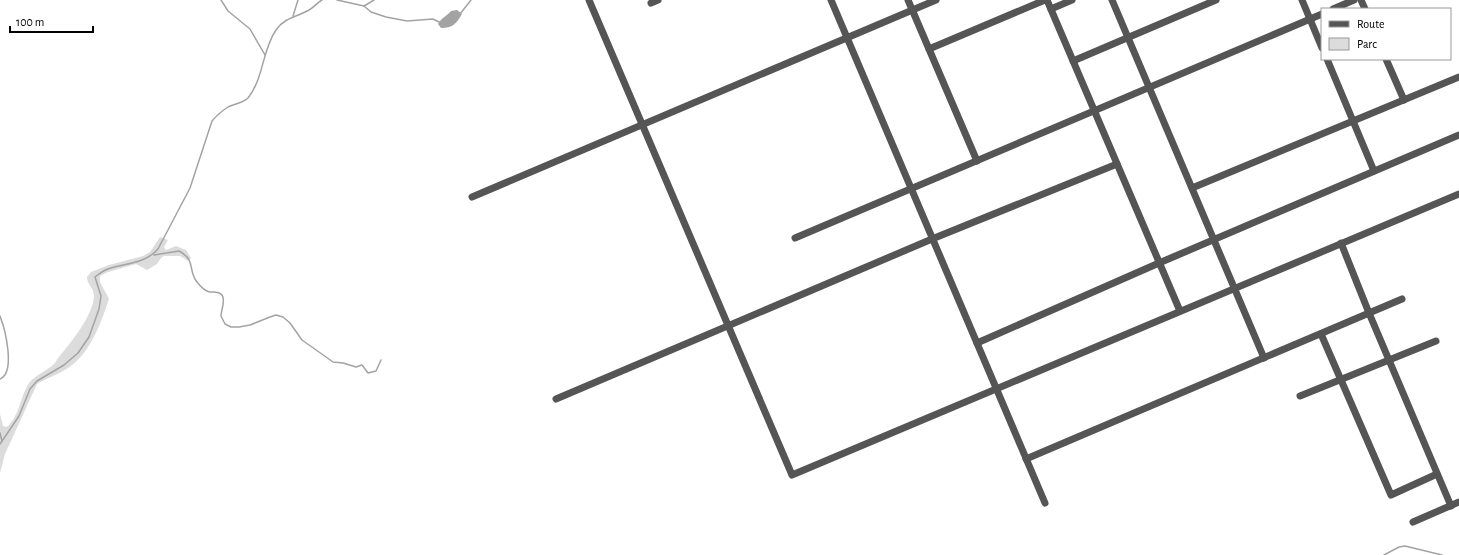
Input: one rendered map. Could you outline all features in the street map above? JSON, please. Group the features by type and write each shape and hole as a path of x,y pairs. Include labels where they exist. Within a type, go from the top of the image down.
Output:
{"street":[{"path":"589,0 792,475 1459,194"},
{"path":"831,0 1045,503"},
{"path":"908,0 977,161"},
{"path":"472,197 936,0"},
{"path":"929,49 1046,0 1180,312"},
{"path":"1051,9 1072,0"},
{"path":"1112,0 1264,358"},
{"path":"1073,61 1216,0"},
{"path":"1302,0 1321,46"},
{"path":"1335,8 1354,0"},
{"path":"795,238 1321,14"},
{"path":"1327,60 1374,171"},
{"path":"1386,60 1404,100"},
{"path":"1192,188 1459,77"},
{"path":"977,343 1214,239 1459,135"},
{"path":"556,399 932,239 1117,164"},
{"path":"1341,243 1451,506"},
{"path":"1026,459 1402,299"},
{"path":"1321,334 1391,495 1437,474"},
{"path":"1300,396 1436,341"},
{"path":"1413,522 1459,502"}],"green space":[{"path":"160,237 168,240 164,247 166,250 176,246 186,250 191,258 188,261 180,256 164,256 157,264 147,270 136,264 108,272 100,276 100,282 109,299 94,337 83,355 76,362 37,384 5,454 0,473 0,414 3,426 7,427 15,417 29,383 54,364 81,328 90,312 94,296 87,277 91,272 109,265 143,256 150,252"}],"shaded area":[{"path":"457,10 462,14 456,23 448,27 441,28 438,24 441,20 451,11"}],"waterway":[{"path":"221,0 228,11 250,29 265,55"},
{"path":"293,16 298,0"},
{"path":"0,444 19,416 30,389 37,381 64,365 78,353 89,337 99,309 101,296 95,277 107,269 142,260 153,254 158,249 190,188 212,121 228,107 248,98 257,82 271,38 279,26 286,20 309,10 322,0"},
{"path":"337,0 364,6 371,12 386,17 407,21 433,19 441,23"},
{"path":"364,6 374,0"},
{"path":"460,14 471,0"},
{"path":"154,255 179,251 185,255 190,262 192,273 197,282 204,289 210,292 218,292 222,295 223,302 221,316 225,324 231,327 250,325 276,315 283,317 290,323 302,340 333,362 356,367 362,365 368,373 376,371 381,360"},
{"path":"0,316 8,350 7,368 5,375 0,379"},
{"path":"0,433 2,441"},
{"path":"1384,555 1399,547 1405,546 1442,555"}]}
